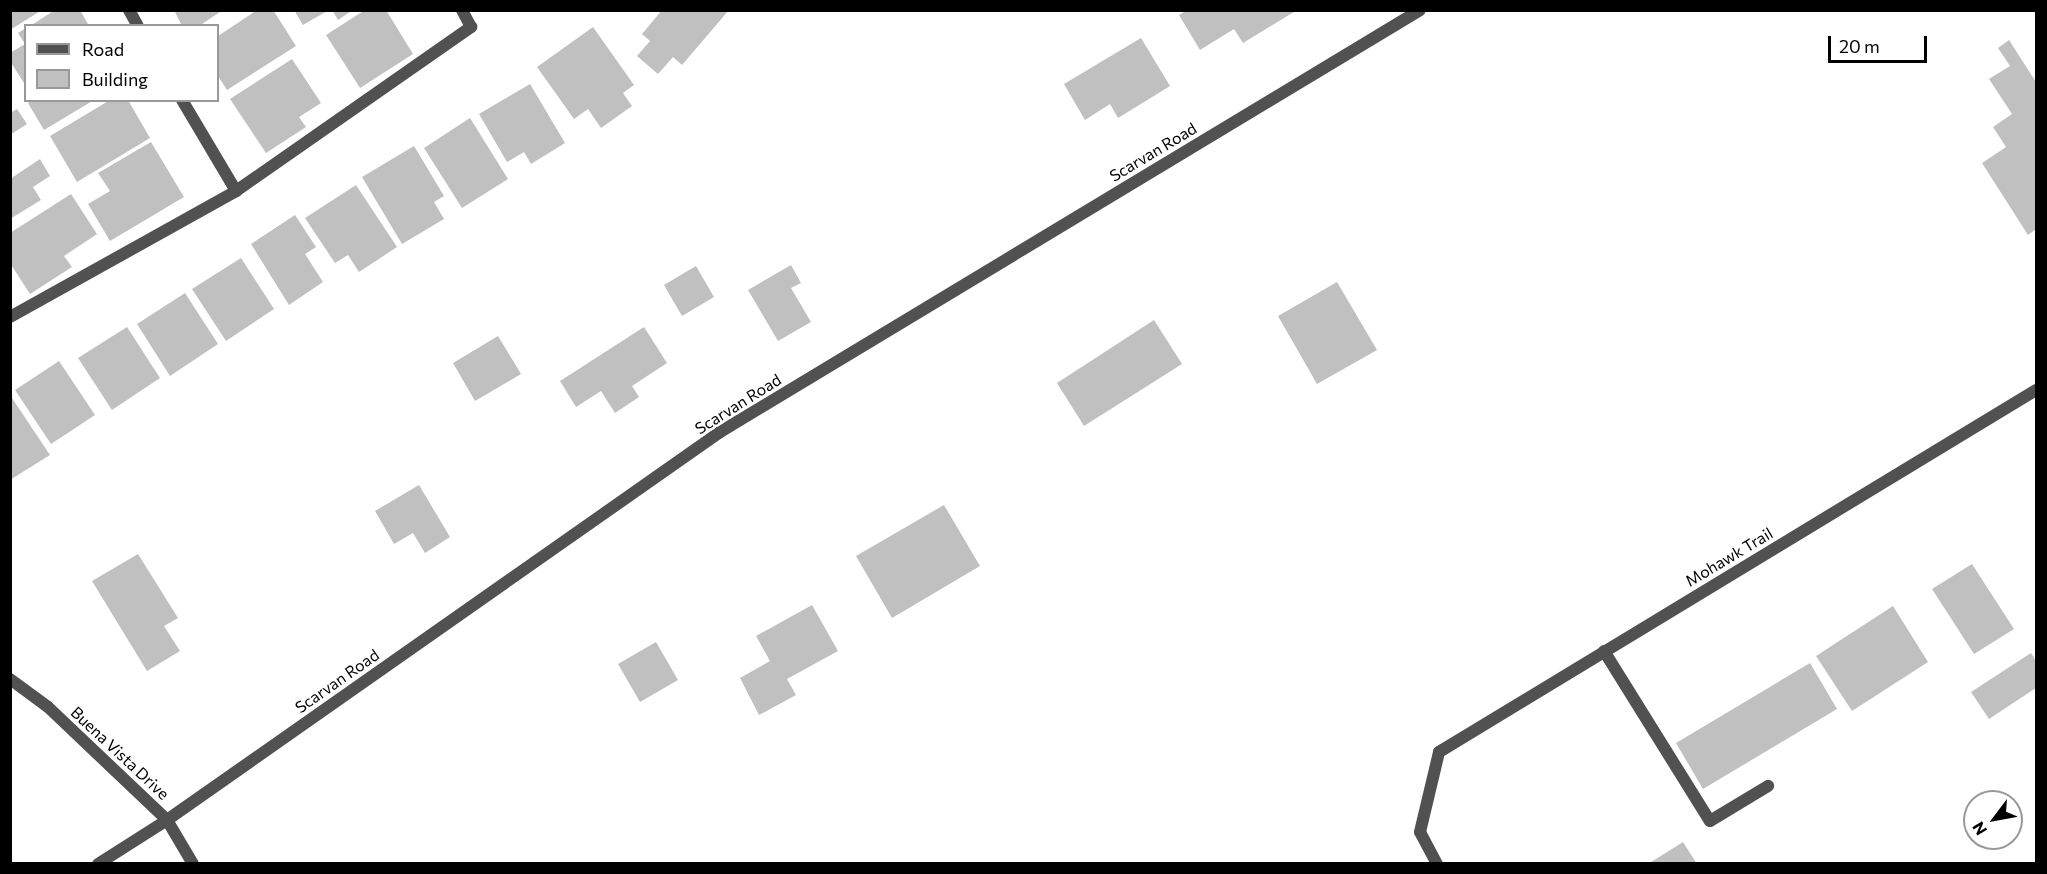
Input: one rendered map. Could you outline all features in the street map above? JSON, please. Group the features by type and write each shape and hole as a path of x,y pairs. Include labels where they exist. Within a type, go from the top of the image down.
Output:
{"street":[{"path":"129,10 137,24"},
{"path":"10,317 236,191 471,27 462,10"},
{"name":"Scarvan Road","path":"98,864 167,820 720,432 1420,10"},
{"path":"183,102 236,191"},
{"name":"Mohawk Trail","path":"1437,864 1420,832 1439,752 2037,390"},
{"path":"1604,651 1710,821 1768,786"},
{"name":"Buena Vista Drive","path":"10,679 48,707 167,820 193,864"}],"building":[{"path":"10,10 42,10 10,30"},
{"path":"55,10 80,10 88,24 33,24"},
{"path":"174,10 223,10 202,24 181,24"},
{"path":"257,10 273,10 296,46 227,90 219,78 219,35"},
{"path":"294,10 329,10 303,25"},
{"path":"332,10 353,10 338,20"},
{"path":"365,10 386,10 413,54 360,88 326,35"},
{"path":"662,10 729,10 682,65 673,57 658,74 637,56 650,41 642,34"},
{"path":"1187,10 1293,10 1294,12 1243,43 1234,29 1200,50 1179,15"},
{"path":"593,27 634,85 623,93 632,106 601,128 588,109 574,119 537,67"},
{"path":"24,29 24,42 18,33"},
{"path":"1141,38 1170,86 1118,118 1110,104 1085,120 1064,84"},
{"path":"2009,40 2036,82 2036,229 2028,235 1982,163 2006,147 1993,127 2012,114 1989,79 2010,66 1998,48"},
{"path":"24,45 24,83 10,61 10,53"},
{"path":"292,59 321,103 299,117 306,127 266,153 230,99"},
{"path":"530,84 565,143 531,164 524,152 507,162 479,114"},
{"path":"29,102 91,102 44,130"},
{"path":"107,102 129,102 150,138 77,182 50,136"},
{"path":"17,109 27,124 10,135 10,113"},
{"path":"470,118 508,179 462,208 424,148"},
{"path":"151,142 184,197 110,241 88,204 110,191 98,173"},
{"path":"414,146 444,196 434,202 444,219 402,244 362,177"},
{"path":"40,159 50,176 33,187 41,200 10,219 10,179"},
{"path":"356,185 397,247 359,272 348,255 335,263 305,218"},
{"path":"71,194 97,234 64,256 72,267 30,294 10,263 10,233"},
{"path":"295,215 316,247 305,254 323,282 289,305 251,244"},
{"path":"241,258 274,309 226,341 192,289"},
{"path":"791,265 801,283 791,288 811,322 778,341 748,290"},
{"path":"696,266 714,297 682,316 664,285"},
{"path":"1337,282 1377,350 1317,384 1278,316"},
{"path":"185,293 218,344 170,376 137,324"},
{"path":"1154,320 1182,364 1084,426 1057,383"},
{"path":"127,327 160,378 112,410 78,358"},
{"path":"644,327 667,363 632,386 639,397 615,413 601,391 576,407 560,381"},
{"path":"498,336 521,374 475,401 453,363"},
{"path":"59,361 95,415 51,444 15,390"},
{"path":"10,395 50,455 10,480"},
{"path":"419,485 450,537 425,553 413,533 394,544 375,511"},
{"path":"944,505 980,566 892,618 856,556"},
{"path":"138,554 178,618 164,626 180,651 147,671 92,581"},
{"path":"1972,564 2014,629 1974,654 1932,589"},
{"path":"812,605 838,651 787,679 796,695 759,715 740,678 770,661 756,636"},
{"path":"1893,606 1928,662 1852,711 1816,656"},
{"path":"656,642 678,680 640,702 618,664"},
{"path":"2031,653 2036,661 2036,688 1989,719 1971,692"},
{"path":"1810,663 1837,709 1703,789 1676,743"},
{"path":"1683,842 1697,864 1648,864"}]}
